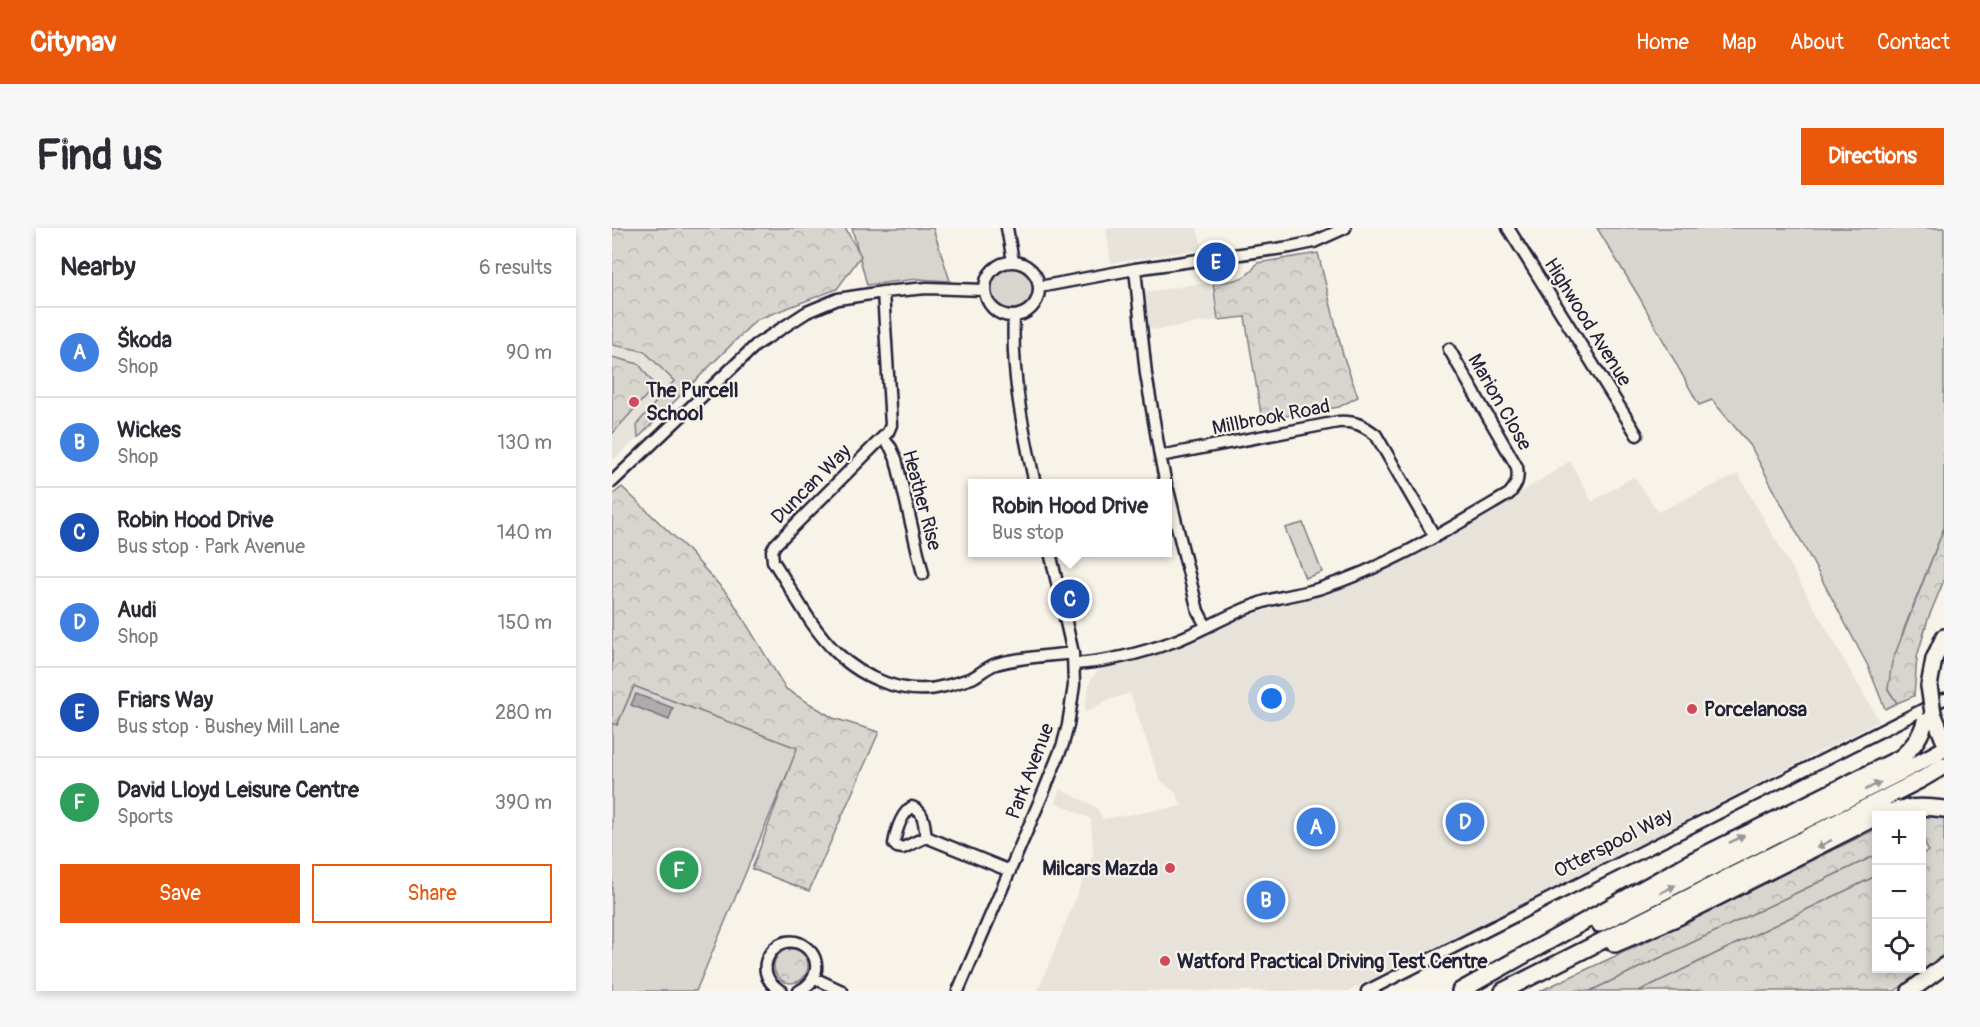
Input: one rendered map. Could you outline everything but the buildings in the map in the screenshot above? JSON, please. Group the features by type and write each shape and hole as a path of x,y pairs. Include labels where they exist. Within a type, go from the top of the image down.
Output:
{"highway":[{"path":"1466,991 1900,772 1943,741 1930,715 1929,689 1934,659 1944,637"},
{"path":"1460,991 1694,860 1899,758 1916,743 1930,715"},
{"path":"1503,991 1944,766"},
{"path":"1899,811 1927,806 1944,809"},
{"path":"1542,971 1641,934 1678,917 1872,819"},
{"path":"1910,991 1944,966"}],"street":[{"path":"1007,228 1013,261"},
{"path":"1039,287 1135,269 1290,247 1314,242 1345,228"},
{"name":"Highwood Avenue","path":"1509,228 1637,435"},
{"path":"1013,261 1029,267 1035,274 1039,287 1039,296 1035,305 1028,312 1014,317 1002,315 993,310 987,302 984,290 987,276 993,269 1013,261"},
{"path":"1135,269 1146,374 1165,479"},
{"path":"612,482 756,345 807,312 838,299 883,292 927,288 984,290"},
{"path":"883,292 891,425 883,438"},
{"path":"1014,317 1013,348 1017,392 1034,479"},
{"name":"Marion Close","path":"1435,537 1509,494 1516,486 1518,477 1517,467 1449,349"},
{"name":"Millbrook Road","path":"1160,456 1338,422 1350,421 1364,425 1376,435 1435,537"},
{"name":"Heather Rise","path":"883,438 896,459 923,574"},
{"name":"Duncan Way","path":"883,438 775,545 772,551 773,561 822,635 836,652 860,669 886,683 904,688 925,689 943,687 971,678 994,664 1073,658"},
{"path":"1172,510 1198,611 1206,626"},
{"path":"1073,658 1088,663 1172,642 1257,604 1322,588 1381,564 1435,537"},
{"name":"Park Avenue","path":"958,991 1063,744 1072,706 1073,658 1051,557"},
{"name":"Otterspool Way","path":"1367,991 1944,699"},
{"path":"926,837 1010,871"},
{"path":"782,991 768,979 766,971 769,955 781,944 798,942 811,952 816,968 814,978 799,991"},
{"path":"814,978 842,991"}],"shaded area":[{"path":"1106,228 1197,228 1203,249 1111,263"},
{"path":"1210,282 1217,320 1154,330 1148,325 1146,292"},
{"name":"The Purcell School","path":"612,345 644,351 674,381 637,424 638,438 612,461"},
{"path":"1570,461 1592,502 1634,476 1658,512 1738,474 1879,721 1573,879 1349,991 1038,991 1093,855 1091,819 1055,802 1060,789 1096,807 1103,819 1182,806 1176,793 1160,780 1130,693 1106,701 1084,713 1090,681 1099,669 1177,647 1257,613 1314,597 1370,575 1478,520"},
{"path":"636,694 673,708 669,720 631,705"}],"green space":[{"path":"612,228 845,228 861,256 837,289 756,320 638,438 637,424 674,381 644,351 612,345"},
{"path":"852,228 933,228 950,281 917,279 867,285"},
{"path":"1597,228 1944,228 1944,528 1904,629 1888,689 1897,703 1885,709 1868,666 1750,445 1712,400 1699,405 1638,295"},
{"path":"1318,253 1343,355 1358,397 1339,407 1262,420 1245,317 1218,320 1213,284 1244,277 1257,263"},
{"path":"1012,267 1020,268 1027,273 1032,280 1032,296 1027,303 1020,308 1012,309 1004,308 997,303 992,296 991,288 992,280 997,273 1004,268"},
{"path":"612,357 639,364 655,386 612,434"},
{"path":"622,487 684,546 730,597 786,689 833,718 879,732 809,891 752,869 797,748 634,686 617,725 612,723 612,495"},
{"path":"1303,523 1322,572 1305,578 1285,528"},
{"path":"1944,528 1944,580 1928,619 1917,657 1914,696 1897,703 1888,689 1892,662"},
{"path":"634,686 798,748 696,991 612,991 612,723 617,725"},
{"path":"1926,814 1944,815 1944,954 1926,968 1926,852 1928,851"},
{"path":"1872,831 1872,857 1590,991 1540,991"},
{"path":"1872,857 1872,878 1639,991 1590,991"},
{"path":"1872,878 1872,973 1919,973 1895,991 1639,991"},
{"path":"791,949 803,954 808,966 803,978 791,983 779,978 774,966 779,954"}],"place":[{"name":"Friars Way","path":"1216,262"},
{"name":"The Purcell School","path":"634,402"},
{"name":"Robin Hood Drive","path":"1070,599"},
{"name":"Porcelanosa","path":"1692,709"},
{"name":"Audi","path":"1465,822"},
{"name":"Škoda","path":"1316,827"},
{"name":"Milcars Mazda","path":"1170,868"},
{"name":"David Lloyd Leisure Centre","path":"679,870"},
{"name":"Wickes","path":"1266,900"},
{"name":"Watford Practical Driving Test Centre","path":"1165,961"}]}
